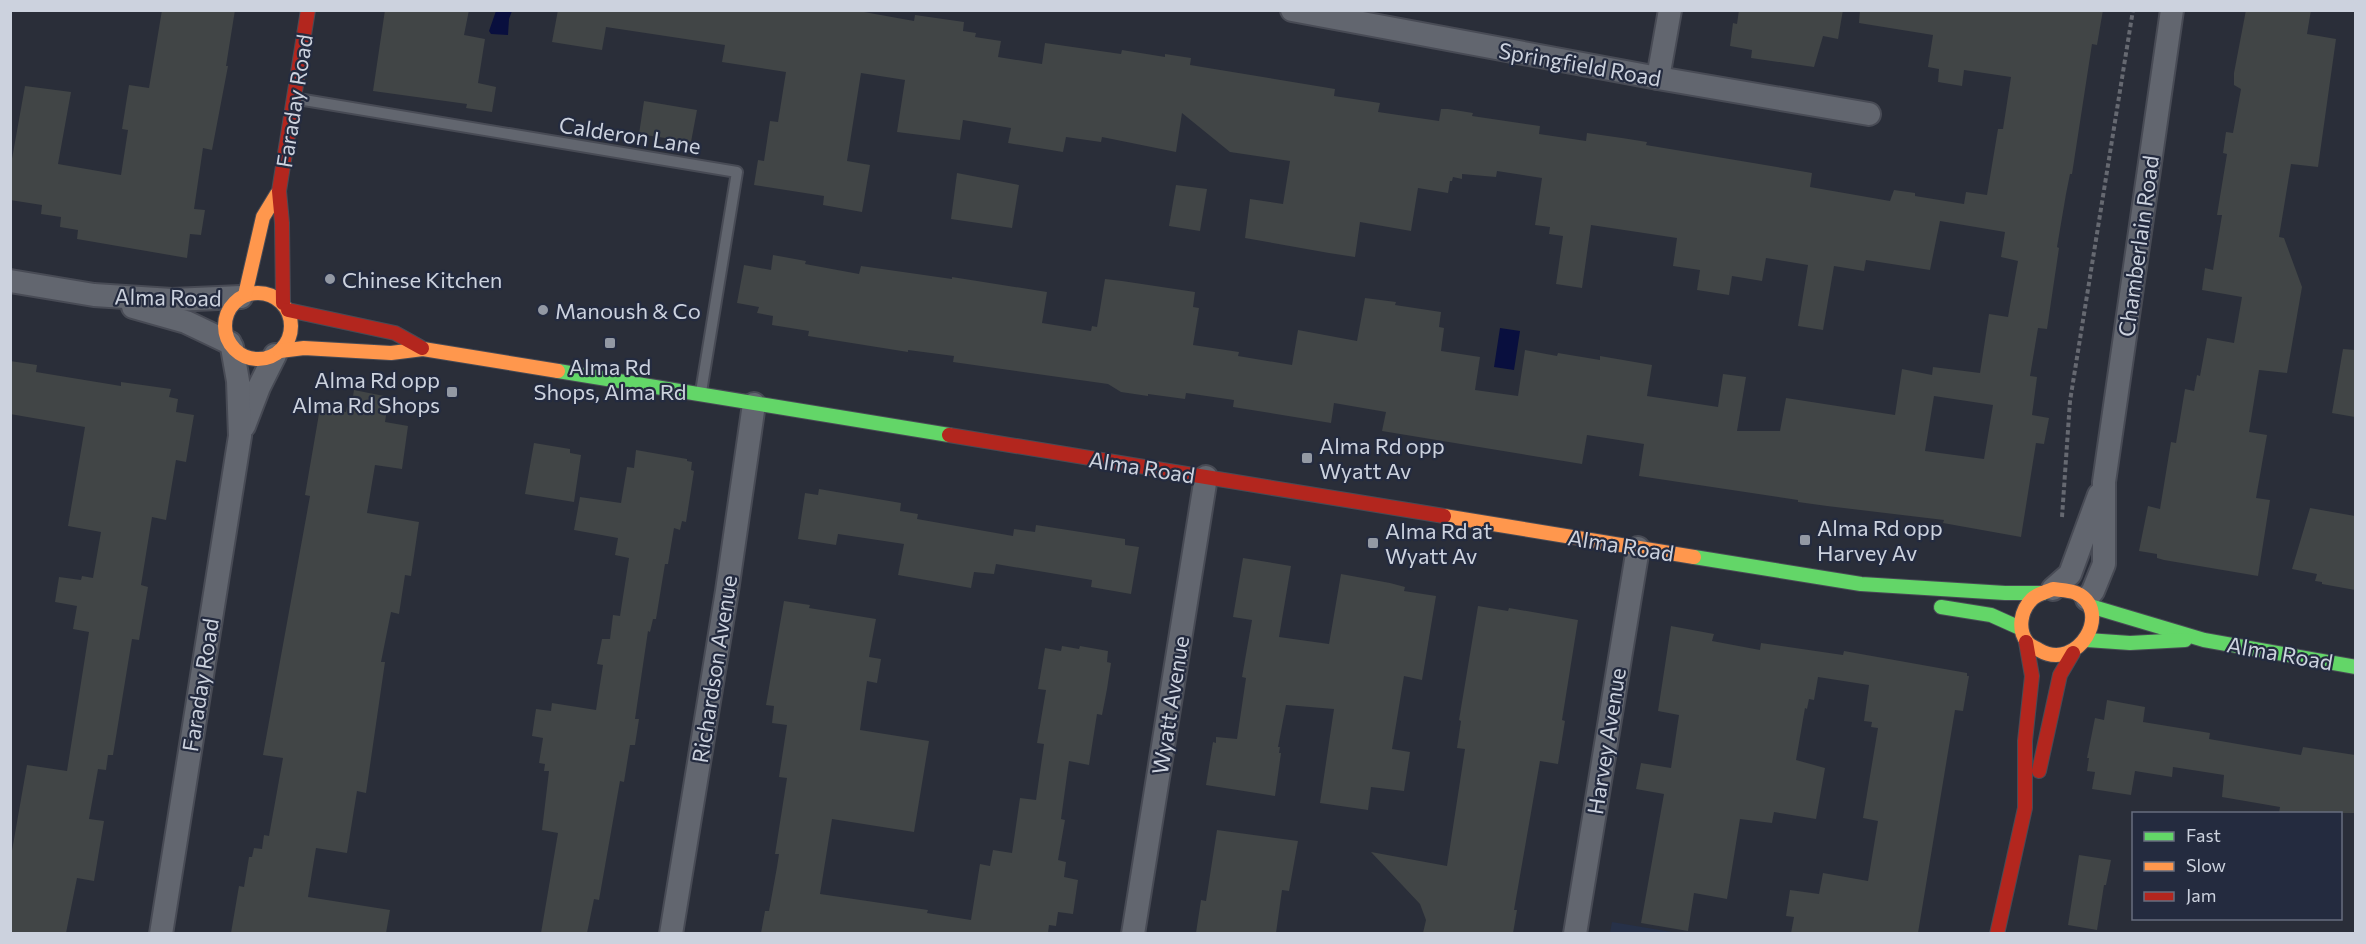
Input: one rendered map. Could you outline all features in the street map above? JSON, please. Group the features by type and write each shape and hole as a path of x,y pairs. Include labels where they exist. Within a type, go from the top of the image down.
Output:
{"main road":[{"name":"Faraday Road","path":"285,306 279,191 308,10"},
{"name":"Faraday Road","path":"243,296 263,217 279,191"},
{"path":"261,292 269,294 285,306 292,325 291,333 277,353 264,359 241,354 231,345 225,323 227,313 243,296 261,292"},
{"name":"Alma Road","path":"285,306 394,333 423,349"},
{"name":"Alma Road","path":"277,353 304,348 391,353 423,349 1861,584 2005,593 2048,591"},
{"name":"Alma Road","path":"1861,584 1878,596 1991,615 2020,628"},
{"path":"1997,933 2025,808 2025,741 2032,676 2031,661 2020,628 2025,610 2033,598 2048,591 2066,590 2080,594 2089,602 2093,613 2092,627 2087,640 2073,652 2060,675 2036,788 2025,808"},
{"name":"Alma Road","path":"2089,602 2204,640 2355,667"},
{"name":"Alma Road","path":"2087,640 2130,643 2204,640"},
{"path":"2026,642 2035,650 2045,654 2057,656 2073,652"}],"street":[{"name":"Springfield Road","path":"1292,10 1658,78 1869,114"},
{"path":"1658,78 1670,10"},
{"name":"Chamberlain Road","path":"2089,602 2104,564 2104,482 2172,10"},
{"name":"Alma Road","path":"10,281 94,295 172,300 243,296"},
{"name":"Alma Road","path":"94,295 186,322 231,345"},
{"name":"Faraday Road","path":"161,933 240,436 238,381 231,345"},
{"name":"Faraday Road","path":"240,436 258,387 277,353"},
{"name":"Richardson Avenue","path":"671,933 727,591 754,404"},
{"name":"Wyatt Avenue","path":"1133,933 1206,477"},
{"name":"Chamberlain Road","path":"2048,591 2070,574 2104,482"},
{"name":"Harvey Avenue","path":"1575,933 1638,548"}],"lane":[{"name":"Calderon Lane","path":"294,99 737,172 701,394"}],"path":[{"path":"2062,525 2070,401 2133,10"}],"shaded area":[{"path":"496,11 512,11 508,35 491,34 489,31"},
{"path":"1500,328 1520,331 1514,370 1494,367"},
{"path":"1612,922 1678,933 1610,933"}],"building":[{"path":"162,10 235,10 226,66 228,66 212,150 203,148 194,209 205,210 201,235 190,234 187,258 77,239 78,230 60,227 61,217 41,214 42,205 10,200 10,170 25,86 71,92 58,164 121,175 128,130 122,129 129,85 149,88"},
{"path":"385,10 469,10 464,35 485,39 478,83 496,87 492,112 466,108 467,104 373,91"},
{"path":"558,10 853,10 914,21 915,15 964,22 963,31 976,33 975,37 1001,41 998,57 1042,64 1045,43 1121,54 1122,50 1165,57 1165,54 1191,58 1190,65 1335,89 1334,96 1380,103 1378,112 1439,121 1441,109 1448,109 1473,113 1472,116 1540,126 1539,134 1586,141 1587,133 1812,173 1810,187 1890,201 1894,190 1964,204 1966,192 1987,195 1998,129 2003,129 2011,77 1964,70 1962,86 1938,82 1939,69 1928,67 1933,35 1859,23 1860,10 2103,10 2097,45 2092,44 2072,174 2070,174 2057,247 2059,248 2047,329 2038,328 2030,376 2037,377 2032,415 2049,418 2044,444 2036,443 2021,537 1943,523 1944,520 1798,502 1798,500 1639,476 1644,444 1587,435 1582,464 1382,431 1386,412 1334,403 1331,423 1233,407 1234,400 1186,393 1185,399 1121,392 1108,384 953,362 954,356 908,350 908,352 808,336 809,331 772,325 773,316 757,313 759,307 737,303 744,265 771,270 773,255 806,261 805,264 859,274 861,266 1047,292 1042,323 1091,331 1092,326 1097,327 1105,279 1195,292 1193,307 1199,308 1193,345 1239,352 1238,356 1292,365 1298,330 1357,341 1365,298 1441,312 1439,327 1444,328 1441,351 1480,357 1475,390 1518,396 1525,350 1600,360 1600,356 1652,365 1647,396 1718,407 1723,374 1746,377 1737,431 1780,431 1786,398 1895,415 1902,369 1932,375 1933,367 1980,373 1989,314 2008,317 2018,261 2001,257 2005,232 1940,221 1930,270 1866,260 1864,271 1834,266 1823,330 1798,326 1808,265 1766,258 1762,281 1732,276 1729,295 1697,290 1700,270 1673,266 1677,238 1591,225 1582,288 1556,284 1563,236 1549,234 1550,227 1535,225 1542,178 1497,171 1496,177 1462,174 1462,179 1453,177 1448,193 1418,188 1411,231 1360,222 1355,257 1329,253 1245,238 1250,199 1283,204 1290,161 1230,152 1182,113 1176,152 1102,137 1101,142 1066,137 1063,152 1008,143 1011,128 963,120 960,140 897,132 905,80 861,73 847,161 870,165 862,212 823,205 824,196 754,185 758,160 764,161 770,121 778,122 786,72 722,62 725,45 606,27 602,50 552,42","holes":["1934,396 1993,405 1984,459 1925,451"]},
{"path":"1739,10 1843,10 1838,39 1823,36 1814,67 1751,58 1752,50 1730,46 1733,23 1737,24"},
{"path":"2246,10 2311,10 2307,34 2336,39 2318,167 2291,164 2279,237 2284,238 2302,287 2287,373 2259,370 2249,432 2267,435 2256,498 2270,500 2258,576 2164,560 2157,558 2157,554 2139,551 2148,506 2160,509 2171,442 2176,443 2185,389 2194,391 2197,375 2200,376 2207,338 2234,343 2242,297 2202,290 2205,268 2213,270 2222,215 2217,215 2227,154 2223,153 2226,132 2233,133 2241,89 2234,85 2234,73"},
{"path":"644,101 697,110 691,142 639,134"},
{"path":"957,173 1019,185 1012,228 951,219"},
{"path":"1176,185 1207,189 1200,231 1169,226"},
{"path":"2343,349 2355,350 2355,417 2332,413"},
{"path":"10,361 37,365 36,372 121,386 121,382 171,389 169,397 178,399 176,412 194,415 186,462 176,460 166,520 152,517 141,585 148,587 139,640 132,639 113,755 108,755 106,770 98,769 89,819 104,821 94,881 77,878 66,933 10,933 10,862 27,765 67,771 89,632 73,629 77,606 55,602 59,577 81,580 82,576 93,578 101,532 68,526 85,427 10,414"},
{"path":"354,390 389,397 385,422 408,426 402,469 375,465 367,513 419,522 411,576 405,575 399,614 391,612 381,662 385,662 366,793 357,791 347,853 316,848 308,897 390,910 386,933 231,933 239,886 244,887 249,857 252,857 254,848 262,849 264,835 269,836 283,758 263,755 310,496 305,495 320,408 346,412 347,407 351,408"},
{"path":"534,443 570,449 570,453 581,455 574,502 525,494"},
{"path":"636,450 687,459 692,462 691,470 694,471 686,522 682,521 680,530 674,528 668,564 665,564 656,619 653,619 650,632 648,631 635,719 639,719 635,745 630,745 624,782 620,781 599,900 594,899 587,933 541,933 558,833 542,830 549,771 544,771 545,764 539,763 543,738 532,736 536,709 551,711 552,703 596,710 603,665 597,664 602,639 610,639 613,615 620,616 629,558 615,555 618,538 574,530 580,497 621,503 627,467 634,468"},
{"path":"819,489 901,503 900,511 918,514 917,519 1013,536 1014,529 1035,532 1036,525 1125,539 1125,545 1139,547 1131,594 1091,587 1092,580 996,564 994,574 974,572 971,588 898,575 904,544 838,534 836,545 798,539 805,493 818,495"},
{"path":"2310,508 2355,516 2355,590 2322,584 2322,582 2315,581 2317,574 2292,569"},
{"path":"1243,558 1291,566 1279,637 1329,644 1341,574 1405,587 1404,591 1436,596 1422,680 1404,676 1392,749 1410,752 1404,791 1371,787 1368,810 1320,803 1334,709 1286,705 1278,747 1281,753 1275,796 1206,785 1213,742 1216,743 1216,737 1237,739 1246,678 1242,677 1252,620 1233,617"},
{"path":"784,601 810,605 809,608 876,619 869,657 881,659 877,683 867,681 860,730 929,741 914,832 832,819 820,894 928,910 927,913 971,920 980,864 990,866 993,850 1012,853 1020,798 1036,800 1044,744 1037,743 1046,690 1038,689 1045,648 1061,651 1062,646 1079,649 1080,646 1108,651 1107,662 1111,663 1107,689 1102,715 1097,714 1089,765 1069,761 1061,819 1065,820 1058,860 1066,862 1064,877 1078,880 1073,914 1058,912 1056,926 1049,925 1048,933 761,933 765,911 769,911 777,867 779,854 775,854 787,778 779,777 787,725 772,723 774,706 766,705"},
{"path":"1478,606 1508,611 1509,608 1578,620 1562,720 1565,721 1558,764 1540,761 1514,910 1517,910 1513,933 1423,933 1426,920 1420,904 1371,852 1447,866 1465,749 1457,748 1461,721 1459,720"},
{"path":"1671,626 1714,634 1712,641 1760,650 1761,643 1843,655 1844,651 1967,673 1969,676 1963,711 1955,710 1918,933 1791,933 1794,917 1786,916 1790,890 1819,894 1823,873 1868,881 1878,821 1863,818 1878,728 1871,727 1872,722 1864,721 1869,685 1818,677 1814,700 1809,699 1807,709 1805,708 1796,760 1825,768 1816,819 1774,812 1772,823 1740,819 1727,899 1694,893 1688,931 1641,923 1664,794 1636,789 1641,763 1671,768 1679,715 1658,711"},
{"path":"2107,700 2145,707 2143,722 2210,733 2209,739 2301,755 2303,747 2355,755 2355,813 2279,812 2280,807 2222,797 2224,775 2173,767 2172,777 2135,771 2131,795 2092,789 2095,772 2087,771 2089,758 2087,758 2095,718 2104,720"},
{"path":"1217,830 1298,841 1289,891 1282,890 1276,933 1196,933 1201,900 1206,901"},
{"path":"2079,855 2111,860 2106,885 2104,885 2097,930 2068,925"}],"traffic: fast":[{"path":"558,371 949,435"},
{"path":"1694,557 1861,584 2005,593 2043,593"},
{"path":"2090,606 2204,640 2356,667"},
{"path":"1941,607 1991,615 2020,628"},
{"path":"2087,640 2130,643 2185,640"}],"traffic: slow":[{"path":"245,295 263,217 277,194"},
{"path":"252,293 264,293 276,298 286,308 291,326 289,339 276,354 264,359 252,359 240,354 230,344 225,332 225,320 230,308 240,298 252,293"},
{"path":"280,351 304,348 391,353 423,349 558,371"},
{"path":"1444,516 1694,557"},
{"path":"2053,589 2076,593 2087,601 2092,612 2091,625 2078,647 2067,653 2053,655 2028,643 2021,626 2028,603 2039,594 2053,589"}],"traffic: jam":[{"path":"283,303 282,223 279,191 308,10"},
{"path":"288,310 395,333 422,348"},
{"path":"949,435 1444,516"},
{"path":"1997,934 2025,808 2025,741 2032,676 2026,642"},
{"path":"2039,771 2060,675 2073,653"}],"place":[{"name":"Chinese Kitchen","path":"330,279"},
{"name":"Manoush & Co","path":"543,310"},
{"name":"Alma Rd Shops, Alma Rd","path":"610,343"},
{"name":"Alma Rd opp Alma Rd Shops","path":"452,392"},
{"name":"Alma Rd opp Wyatt Av","path":"1307,458"},
{"name":"Alma Rd opp Harvey Av","path":"1805,540"},
{"name":"Alma Rd at Wyatt Av","path":"1373,543"}]}
